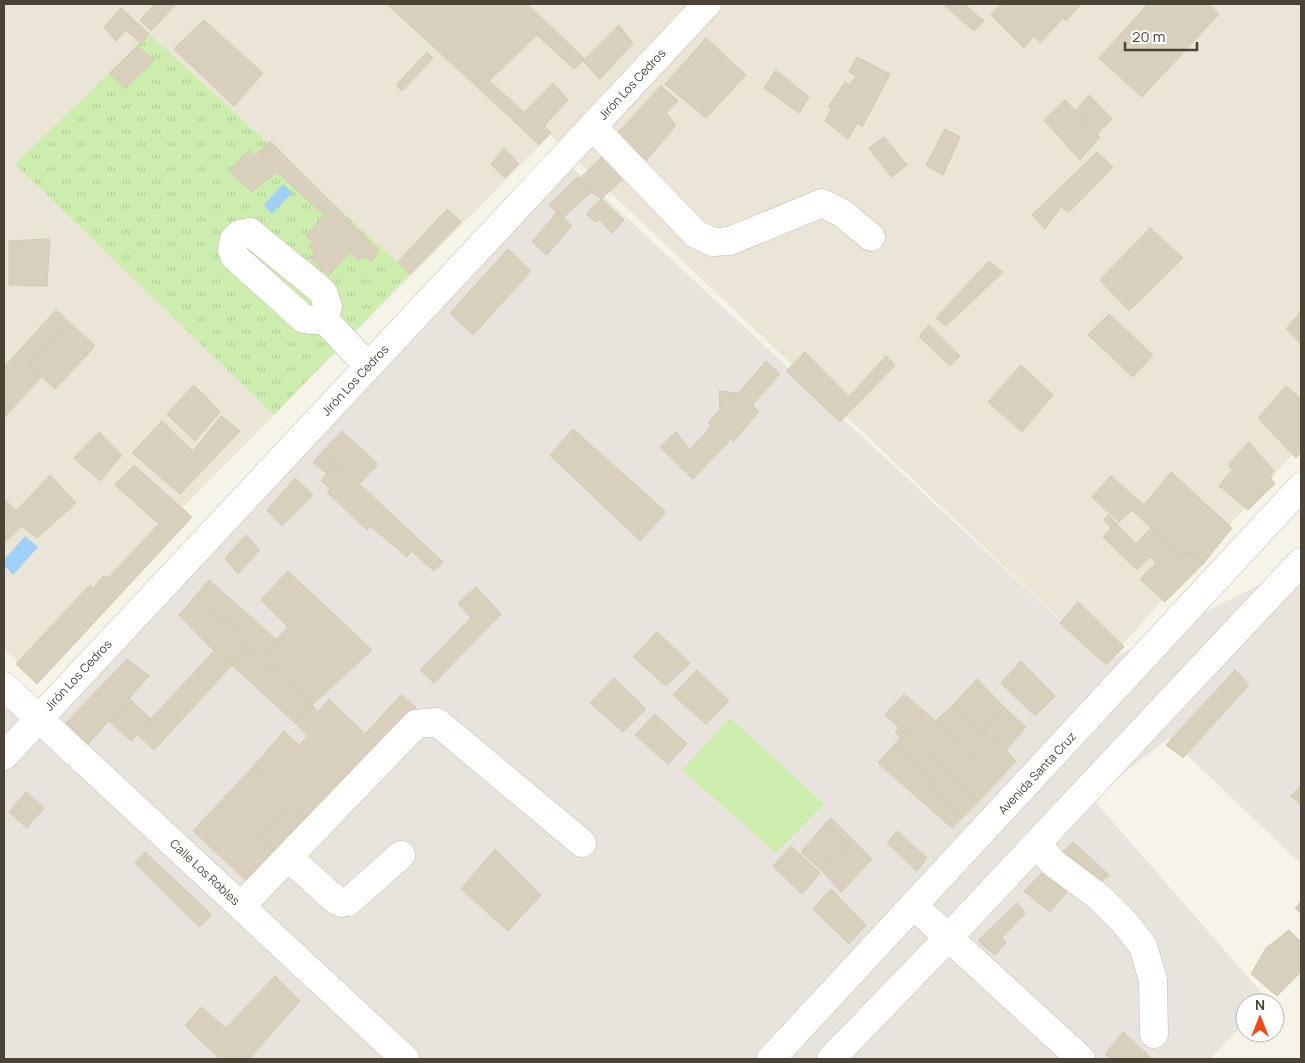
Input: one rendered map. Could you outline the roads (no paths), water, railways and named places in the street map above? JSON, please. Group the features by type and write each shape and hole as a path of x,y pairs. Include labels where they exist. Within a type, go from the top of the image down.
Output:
{"street":[{"name":"Jirón Los Cedros","path":"4,756 707,4"},
{"path":"592,126 696,234 713,242 730,241 822,203 842,213 871,237"},
{"path":"323,318 368,366"},
{"name":"Avenida Santa Cruz","path":"771,1059 1301,487"},
{"path":"831,1059 1038,843 1301,562"},
{"name":"Calle Los Robles","path":"4,686 405,1059"},
{"path":"241,906 416,724 437,722 582,842"},
{"path":"1038,843 1052,862 1099,897 1125,923 1142,946 1153,980 1154,1034"},
{"path":"289,858 337,901 342,903 348,902 400,856"},
{"path":"914,906 1081,1059"}],"water":[{"path":"283,184 292,193 272,214 264,205"},
{"path":"25,536 38,547 13,575 4,565 4,560"}]}
